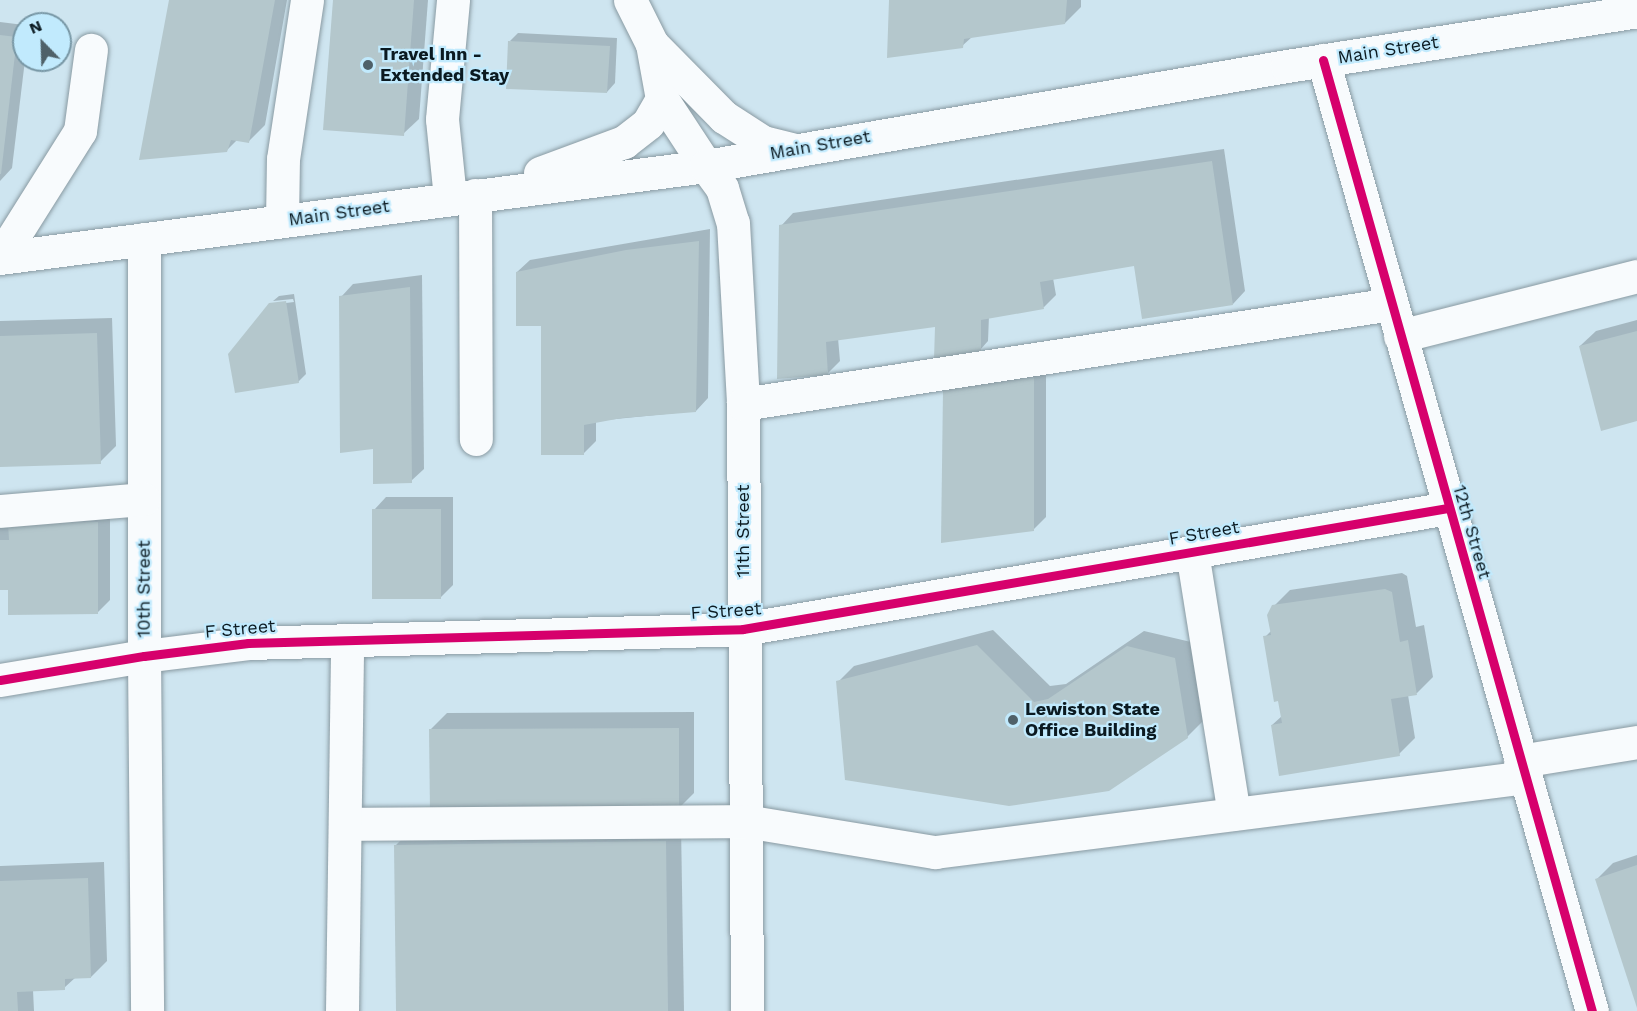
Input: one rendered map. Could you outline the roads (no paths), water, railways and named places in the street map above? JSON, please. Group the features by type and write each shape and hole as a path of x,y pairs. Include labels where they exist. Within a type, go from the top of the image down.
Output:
{"street":[{"path":"282,221 283,159 307,0"},
{"path":"453,0 442,119 463,197 476,439"},
{"path":"463,197 624,142 648,123 662,99 652,44 630,0"},
{"name":"Main Street","path":"0,258 706,166 1323,60 1637,11"},
{"path":"652,44 724,117 763,141 793,150"},
{"path":"0,258 80,131 91,50"},
{"name":"12th Street","path":"1323,60 1592,1011"},
{"name":"11th Street","path":"662,99 722,188 733,223 743,404 747,1011"},
{"name":"10th Street","path":"144,239 147,1011"},
{"path":"1400,336 1637,276"},
{"path":"743,404 1391,304"},
{"path":"0,511 144,499"},
{"name":"F Street","path":"0,680 144,656 248,643 743,629 1448,508"},
{"path":"1192,552 1234,814"},
{"path":"342,1011 347,640"},
{"path":"345,824 745,821 935,852 1234,814 1522,769 1637,742"}],"place":[{"name":"Travel Inn - Extended Stay","path":"368,65"},
{"name":"Lewiston State Office Building","path":"1013,720"}]}
